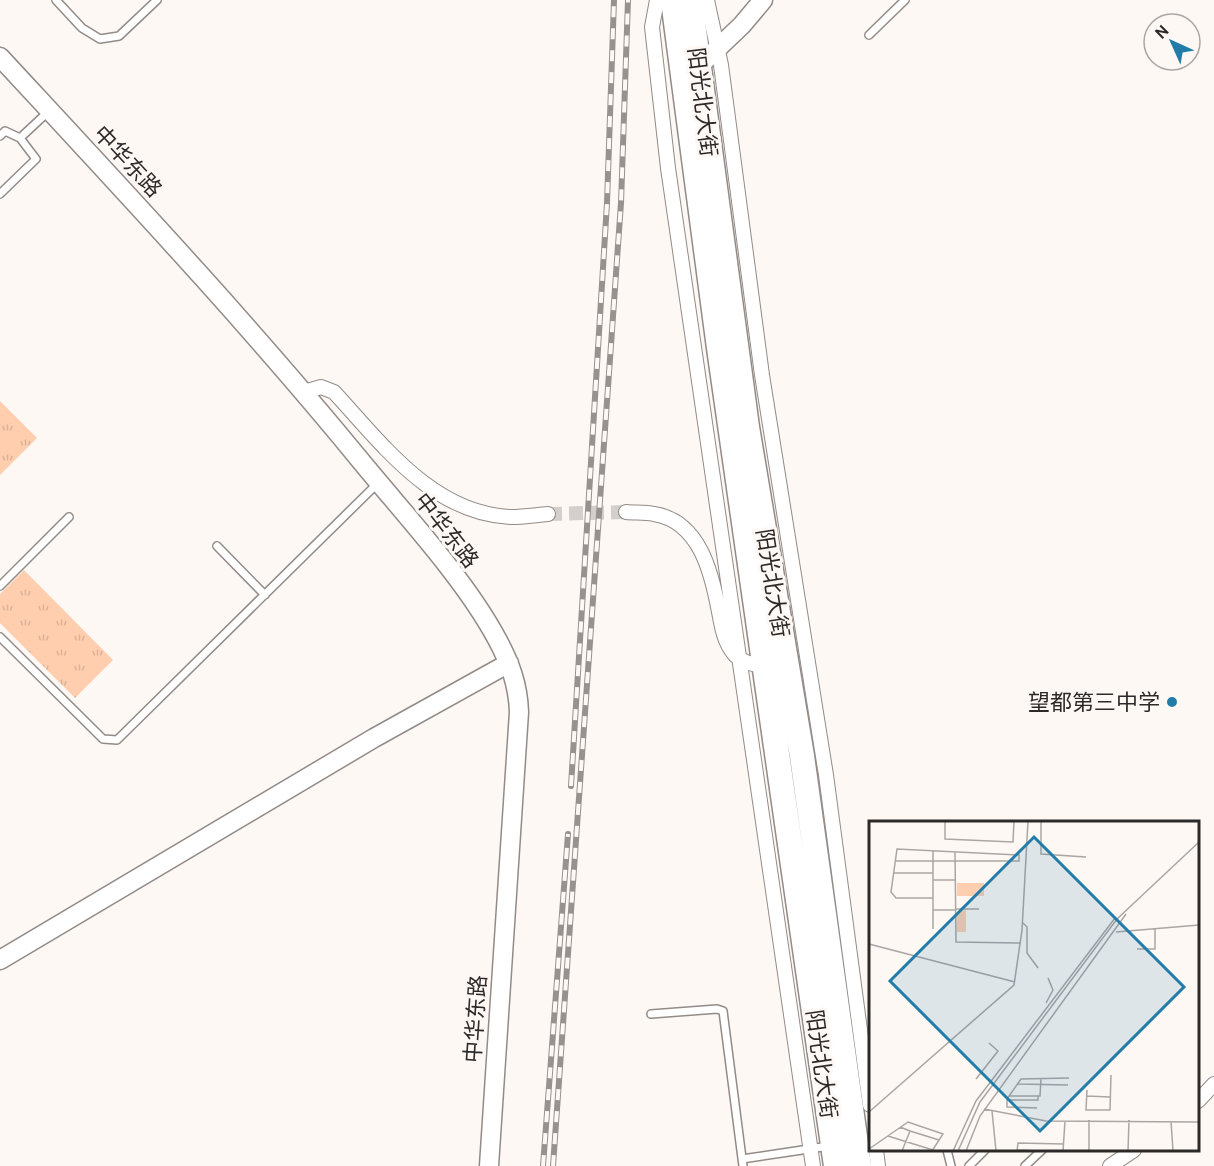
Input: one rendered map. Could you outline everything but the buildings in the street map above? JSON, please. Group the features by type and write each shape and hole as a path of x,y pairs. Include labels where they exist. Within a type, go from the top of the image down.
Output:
{"highway":[{"name":"阳光北大街","path":"673,0 764,666 826,1153"},
{"name":"阳光北大街","path":"690,0 745,416 800,746 859,1166"}],"street":[{"path":"657,0 652,27 668,168 741,659 826,1153 813,1166"},
{"path":"707,0 718,49 762,375 826,775 869,1098"},
{"path":"698,67 718,49 763,0"},
{"name":"中华东路","path":"0,57 304,392 379,482 476,606 509,663 518,691 519,712 489,1166"},
{"path":"304,392 321,387 334,392 402,467 445,496 492,514 511,517 548,514"},
{"path":"626,512 656,514 672,522 697,543 711,571 724,635 729,647 741,659 764,666"},
{"path":"0,960 374,738 509,663"},
{"path":"1199,1099 1214,1084"},
{"path":"876,1151 878,1166"},
{"path":"1110,1166 1131,1151"}],"lane":[{"path":"56,0 82,28 100,39 119,36 157,0"},
{"path":"869,35 905,0"},
{"path":"21,138 50,111"},
{"path":"0,136 5,131 21,138 36,159 0,194"},
{"path":"0,637 103,740 117,740 379,482"},
{"path":"0,586 69,517"},
{"path":"217,546 265,595"},
{"path":"651,1014 717,1009 723,1011 742,1163 826,1153"},
{"path":"948,1151 951,1166"},
{"path":"969,1166 983,1151"},
{"path":"1025,1166 1040,1151"}],"green space":[{"path":"0,401 37,438 0,475"},
{"path":"24,570 113,660 75,698 0,623 0,594"}],"tunnel":[{"path":"548,514 626,512"}],"railway":[{"path":"571,786 607,203 614,0"},
{"path":"553,1166 621,203 628,0"},
{"path":"543,1166 568,834"}],"place":[{"name":"望都第三中学","path":"1172,702"}]}
